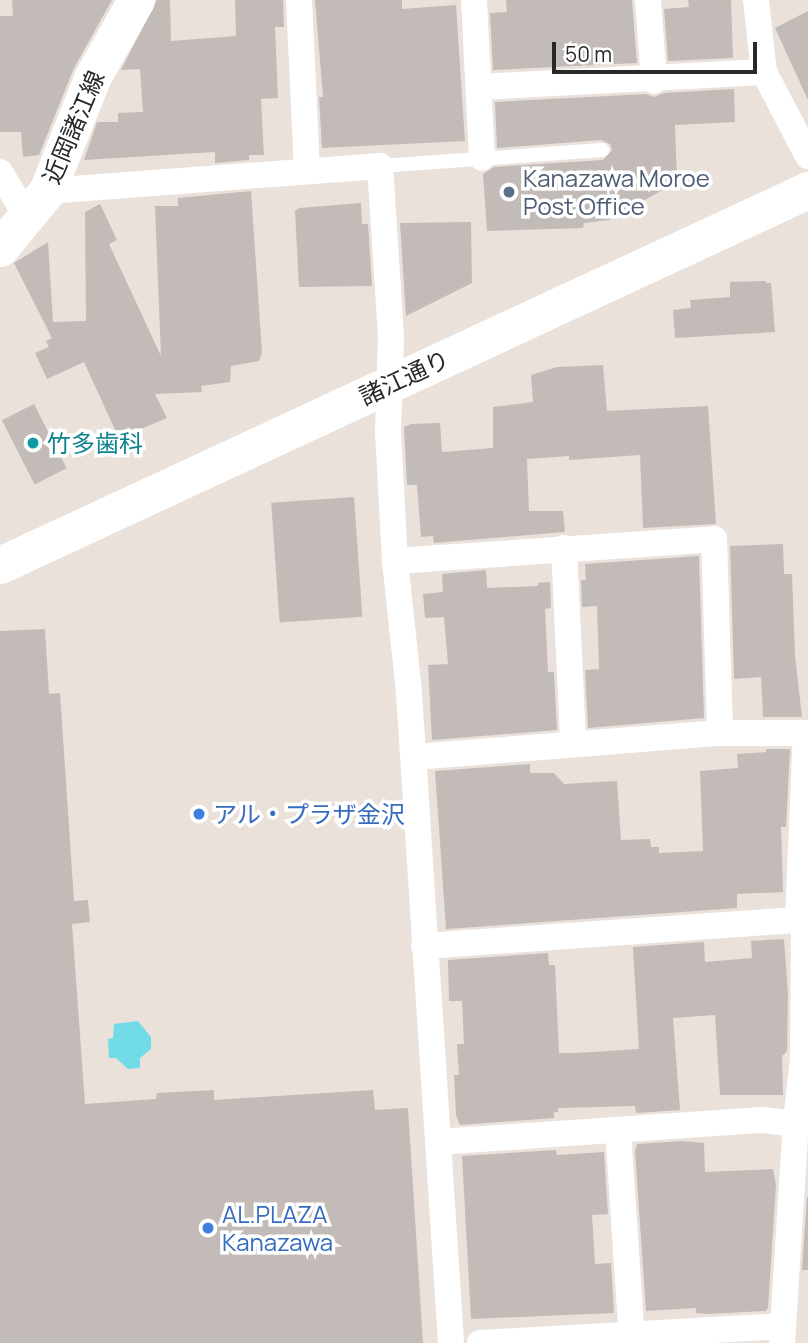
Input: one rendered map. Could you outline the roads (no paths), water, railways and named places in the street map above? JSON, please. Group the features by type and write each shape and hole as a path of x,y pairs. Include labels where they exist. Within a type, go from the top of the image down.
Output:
{"street":[{"name":"近岡諸江線","path":"0,248 36,204 93,76 136,0"},
{"path":"299,0 307,171"},
{"path":"474,0 482,158"},
{"path":"648,0 654,80"},
{"path":"756,0 764,72 808,156"},
{"path":"480,87 654,80 764,72"},
{"path":"0,172 36,204 307,171 380,166 390,335 388,383 395,561 414,757 451,1343"},
{"name":"諸江通り","path":"0,565 135,505 388,383 808,190"},
{"path":"395,561 714,539 720,733"},
{"path":"564,548 573,742"},
{"path":"414,757 573,742 720,733 807,733 798,920 804,931 802,1124 782,1334 480,1343"},
{"path":"424,946 798,920"},
{"path":"438,1142 762,1120 802,1124"},
{"path":"618,1130 631,1338"}],"lane":[{"path":"380,166 602,150"}],"water":[{"path":"138,1021 151,1037 151,1049 140,1058 140,1068 128,1069 116,1058 109,1058 108,1039 113,1038 114,1024"}],"place":[{"name":"Kanazawa Moroe Post Office","path":"509,192"},
{"name":"竹多歯科","path":"33,443"},
{"name":"アル・プラザ金沢","path":"199,814"},
{"name":"AL.PLAZA Kanazawa","path":"208,1228"}]}
